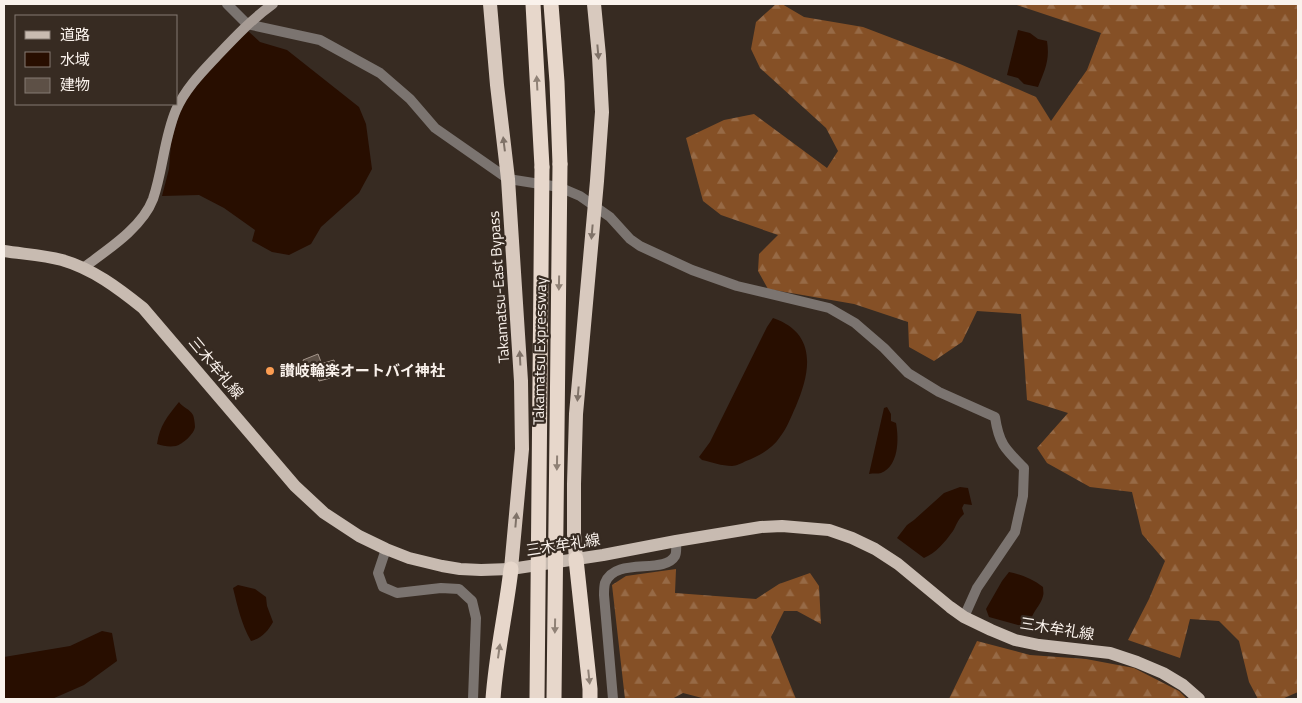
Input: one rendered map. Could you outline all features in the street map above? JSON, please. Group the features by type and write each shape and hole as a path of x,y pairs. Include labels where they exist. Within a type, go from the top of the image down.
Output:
{"highway":[{"name":"Takamatsu-East Bypass","path":"490,4 508,179 521,381 522,449 512,569"},
{"name":"Takamatsu Expressway","path":"533,4 542,167 537,699"},
{"name":"Takamatsu Expressway","path":"551,4 557,82 560,164 554,699"},
{"path":"590,699 574,534 574,484 576,414 602,112 594,4"},
{"path":"493,699 512,569"}],"main road":[{"path":"83,268 115,244 141,220 152,200 176,109 193,82 247,24 273,4"},
{"name":"三木牟礼線","path":"4,251 62,260 83,268 113,284 143,308 295,486 324,514 359,536 409,558 442,566 481,570 512,569 761,527 782,526 829,530 875,549 898,564 950,607 991,630 1015,640 1039,645 1110,653 1163,673 1199,699"}],"street":[{"path":"228,4 247,24 320,40 380,73 410,99 435,128 508,179 559,187 580,196 610,217 630,239 640,246 692,270 737,286 829,308 855,323 884,348 908,373 939,392 995,417 998,433 1006,450 1024,468 1024,496 1015,532 977,588 964,616"},
{"path":"613,699 604,595 605,584 610,576 618,570 667,563 675,557 676,541"},
{"path":"386,549 378,573 383,588 397,593 441,588 459,589 472,601 476,618 473,699"}],"green space":[{"path":"776,4 782,4 804,17 863,27 960,64 1036,97 1051,121 1087,70 1101,33 1014,4 1298,4 1298,692 1282,699 1258,699 1249,682 1239,641 1219,621 1190,619 1180,658 1128,640 1149,599 1165,561 1142,534 1132,492 1090,487 1047,463 1037,448 1068,413 1027,400 1021,314 977,311 962,342 934,361 909,347 908,322 854,304 768,289 758,271 759,254 778,235 721,215 703,201 686,138 724,120 754,114 827,168 838,151 826,128 760,68 751,49 756,22"},
{"path":"676,569 675,593 756,599 779,584 810,573 819,586 821,624 797,611 784,611 771,637 796,699 706,699 683,693 672,699 625,699 612,585 626,576"},
{"path":"977,641 1030,655 1086,659 1134,668 1179,691 1187,699 949,699"}],"water":[{"path":"1018,30 1047,41 1045,70 1038,87 1024,84 1018,78 1007,75"},
{"path":"248,31 260,42 287,50 359,107 366,124 372,169 359,193 321,227 311,244 289,255 272,252 252,241 255,230 224,208 199,195 162,196 169,169 171,143 179,114 195,84"},
{"path":"773,318 797,333 804,343 807,354 805,380 787,426 769,449 756,457 734,466 720,465 702,460 699,457 710,442"},
{"path":"179,402 193,415 195,426 193,433 176,446 157,444 165,422"},
{"path":"887,407 891,414 891,421 896,423 896,451 887,469 881,473 869,474 884,408"},
{"path":"960,487 968,488 972,505 964,504 962,508 964,514 950,535 936,550 924,558 897,538 907,525 944,493"},
{"path":"1009,572 1018,574 1043,587 1042,599 1031,620 1036,629 989,617 986,609"},
{"path":"238,585 255,589 266,597 273,622 264,634 251,641 242,622 233,588"},
{"path":"102,631 112,633 117,661 84,685 52,699 4,699 4,657 70,646"}],"building":[{"path":"318,354 321,362 306,368 303,360"},
{"path":"334,360 338,376 319,381 314,366"}],"place":[{"name":"讃岐輪楽オートバイ神社","path":"270,371"}]}
